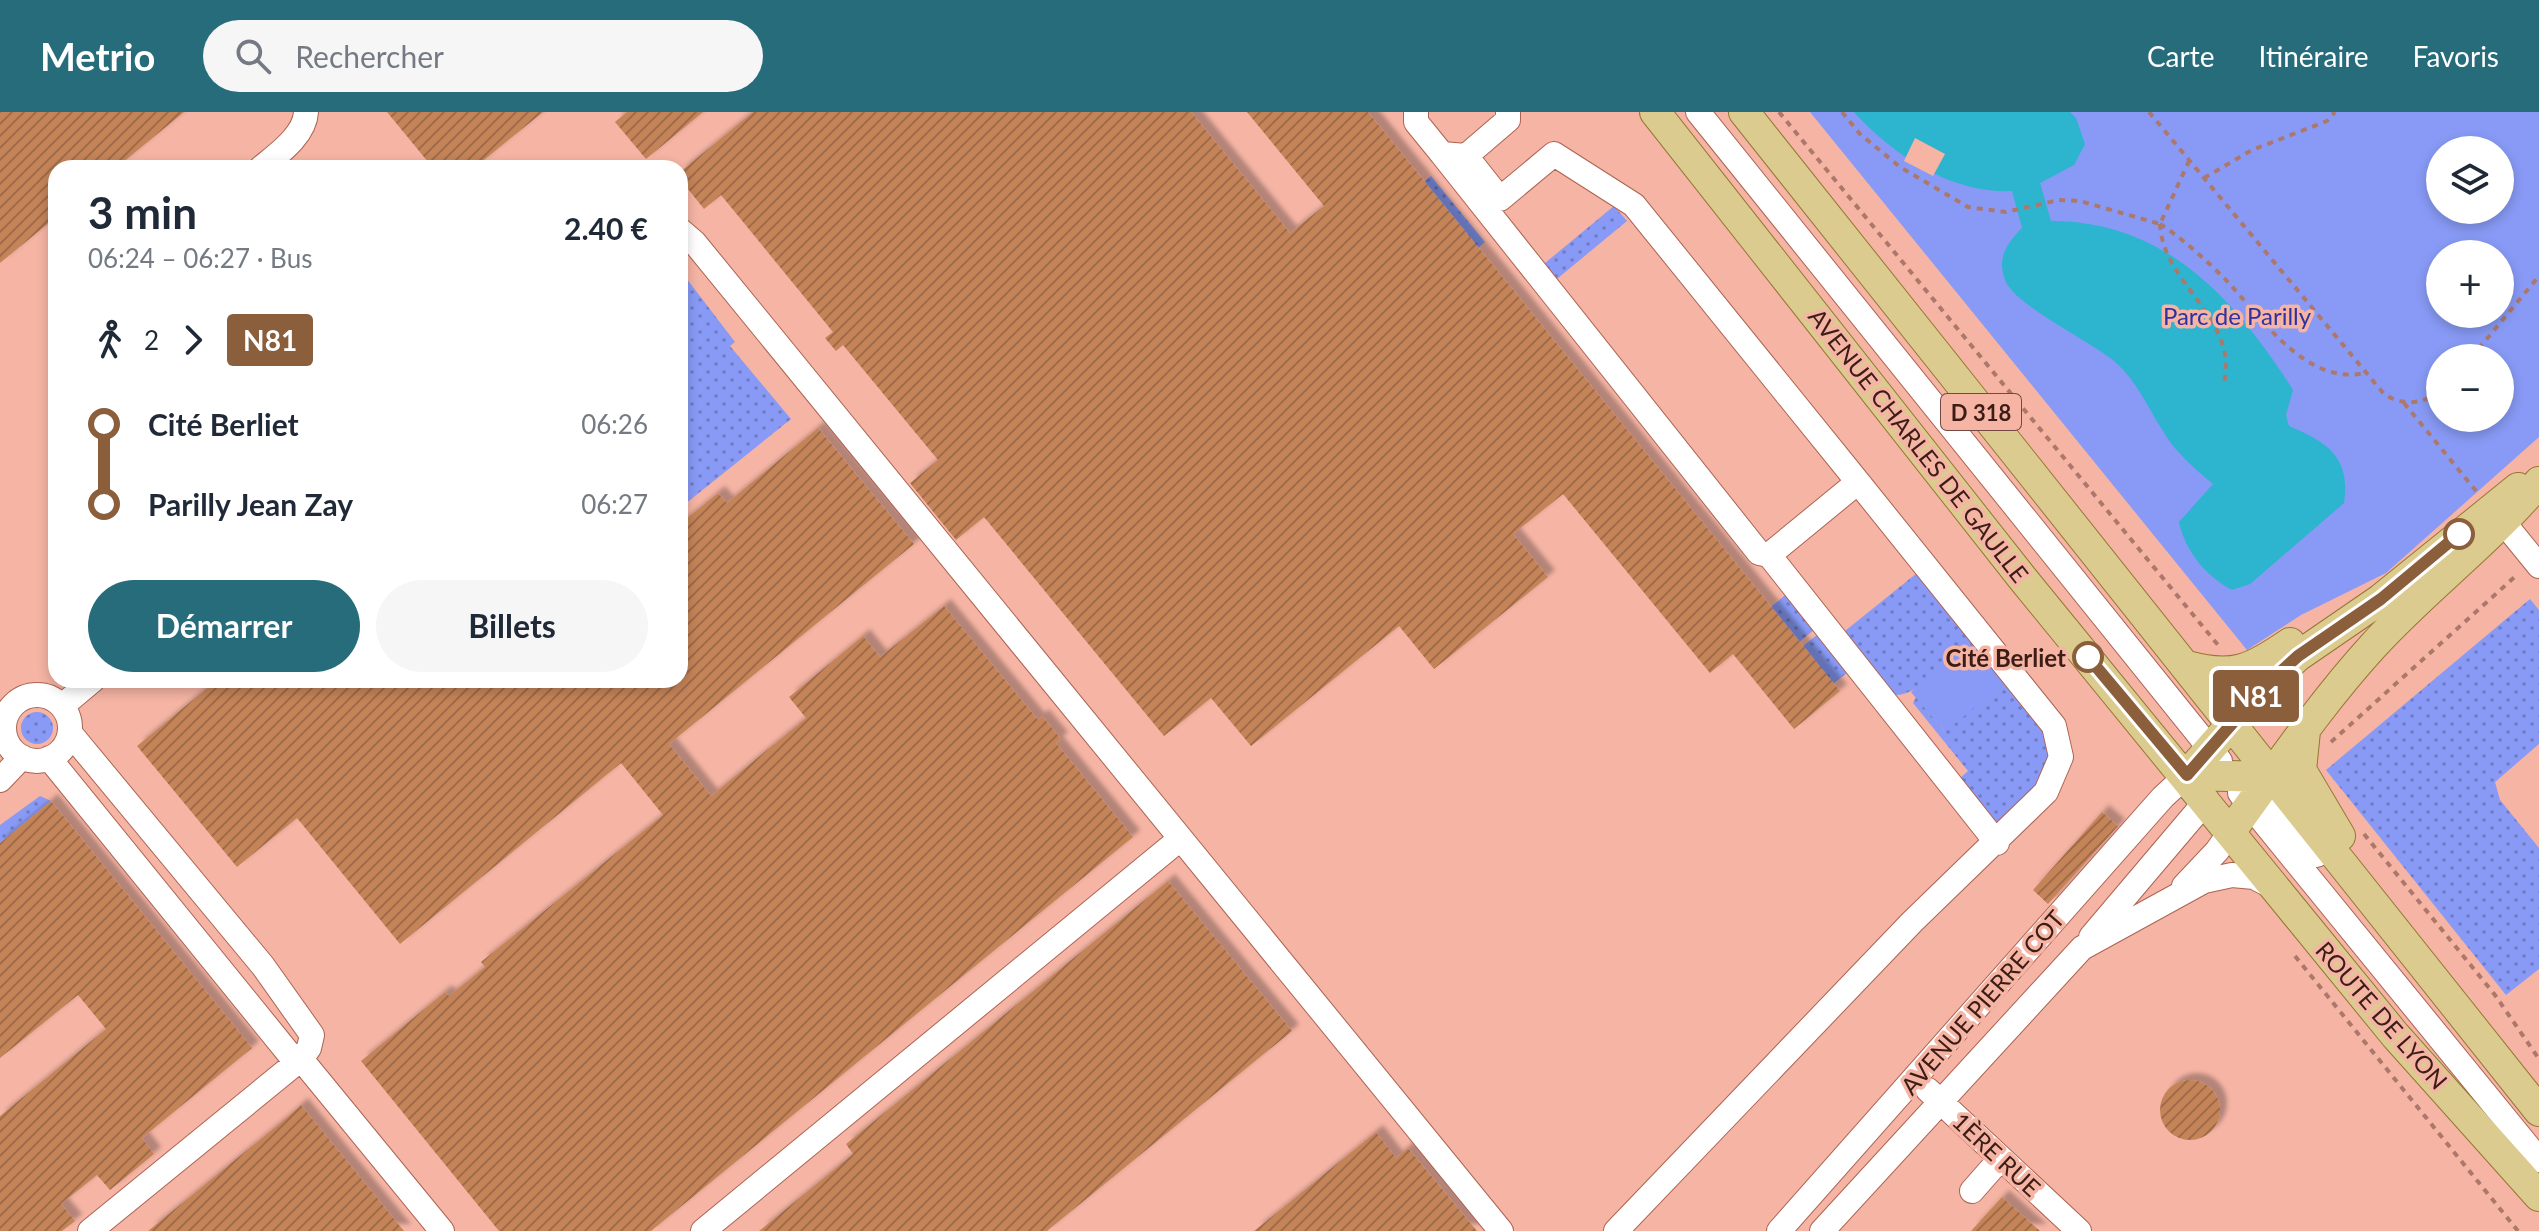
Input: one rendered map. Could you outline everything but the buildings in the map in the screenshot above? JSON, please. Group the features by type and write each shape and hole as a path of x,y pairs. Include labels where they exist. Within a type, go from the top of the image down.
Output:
{"main road":[{"name":"AVENUE CHARLES DE GAULLE","path":"1655,112 2023,579 2207,800"},
{"name":"D 318","path":"1744,112 1841,229 2007,446 2187,666"},
{"path":"2231,831 2305,729 2376,643 2539,473"},
{"path":"2187,775 2264,687 2298,656 2498,515 2539,482"},
{"path":"2187,666 2231,673 2256,666 2312,627 2381,599"},
{"path":"2187,666 2232,725 2260,791"},
{"path":"2305,729 2301,770 2306,782 2331,824 2377,887 2390,923"},
{"path":"2187,775 2228,775 2260,791 2390,923 2539,1111"},
{"name":"ROUTE DE LYON","path":"2207,800 2395,1035 2539,1196"}],"street":[{"path":"271,160 285,148 306,121 306,112"},
{"path":"1454,155 1508,120 1508,112"},
{"path":"1698,112 2212,747 2228,775"},
{"path":"1413,115 1500,199 1554,154 1634,205 2054,726 2061,757 2046,792 1997,843 1912,922 1616,1231"},
{"path":"1454,155 1759,553 1769,555 1997,843"},
{"path":"688,237 1501,1231"},
{"path":"1769,555 1858,482"},
{"path":"2498,515 2537,563"},
{"path":"62,706 83,688"},
{"path":"70,733 63,748 49,758 22,757 13,751 4,732 8,694 44,696 62,706 67,714 70,733 263,966 312,1035 309,1048 301,1059 90,1231"},
{"path":"0,780 22,757"},
{"path":"49,758 290,1055 301,1059 442,1231"},
{"name":"AVENUE PIERRE COT","path":"1779,1231 2163,797 2187,775"},
{"path":"2260,791 2539,1160"},
{"name":"AVENUE PIERRE COT","path":"1822,1231 2082,948 2207,800"},
{"name":"AVENUE PIERRE COT","path":"2177,894 2210,860 2231,831"},
{"path":"703,1231 1180,839"},
{"name":"AVENUE PIERRE COT","path":"2082,948 2204,881 2232,875 2254,877 2275,888"},
{"name":"1ÈRE RUE","path":"1914,1078 2079,1231"},
{"path":"1972,1191 2001,1158"}],"path":[{"path":"1779,112 2226,655"},
{"path":"1842,112 1860,134 1900,167 1968,207 2006,212 2059,200 2113,208 2160,224 2224,278 2272,330 2305,359 2334,373 2365,372"},
{"path":"2149,112 2384,394 2404,403 2498,515"},
{"path":"2204,178 2252,150 2327,121 2335,112"},
{"path":"2189,160 2160,224 2165,254 2221,339 2228,364 2224,382"},
{"path":"2483,344 2539,276"},
{"path":"2404,403 2426,400"},
{"path":"2328,749 2332,739 2537,563"},
{"path":"2357,825 2495,995 2539,1059"},
{"path":"2292,953 2518,1231"}],"green space":[{"name":"Parc de Parilly","path":"1810,112 2539,112 2539,437 2386,573 2301,615 2247,650"},
{"path":"1431,176 1485,242 1478,248 1424,182"},
{"path":"1614,206 1627,221 1552,283 1539,268"},
{"path":"688,280 735,342 730,346 791,419 688,502"},
{"path":"1922,569 2049,732 2053,767 1998,829 1958,780 1968,771 1913,703 1916,697 1945,732 1970,644 1923,684 1903,694 1893,695 1840,635"},
{"path":"1790,591 1819,626 1799,642 1771,607"},
{"path":"2530,599 2539,610 2539,744 2495,782 2500,800 2539,848 2539,969 2506,995 2326,770"},
{"path":"1822,631 1853,668 1833,684 1803,646"},
{"path":"1969,644 2003,684 1945,732 1911,692"},
{"path":"37,712 48,717 53,728 48,739 37,744 26,739 21,728 26,717"},
{"path":"40,796 51,801 0,843 0,825"}],"shaded area":[{"path":"1854,112 2070,112 2076,118 2085,144 2074,165 2040,183 2051,221 2092,225 2129,235 2163,251 2194,272 2222,297 2271,357 2293,390 2286,415 2289,426 2325,445 2340,463 2344,474 2344,503 2250,584 2232,590 2214,578 2192,553 2179,522 2213,484 2173,446 2135,385 2114,361 2024,302 2006,282 2002,259 2011,240 2022,228 2012,191 1967,186 1925,169 1887,143"}],"pier":[{"path":"1915,138 1945,154 1933,176 1904,161"}],"bus line":[{"name":"N81","path":"2088,657 2187,775 2264,687 2298,656 2381,599 2459,534"}],"place":[{"name":"Cité Berliet","path":"2088,657"}]}
